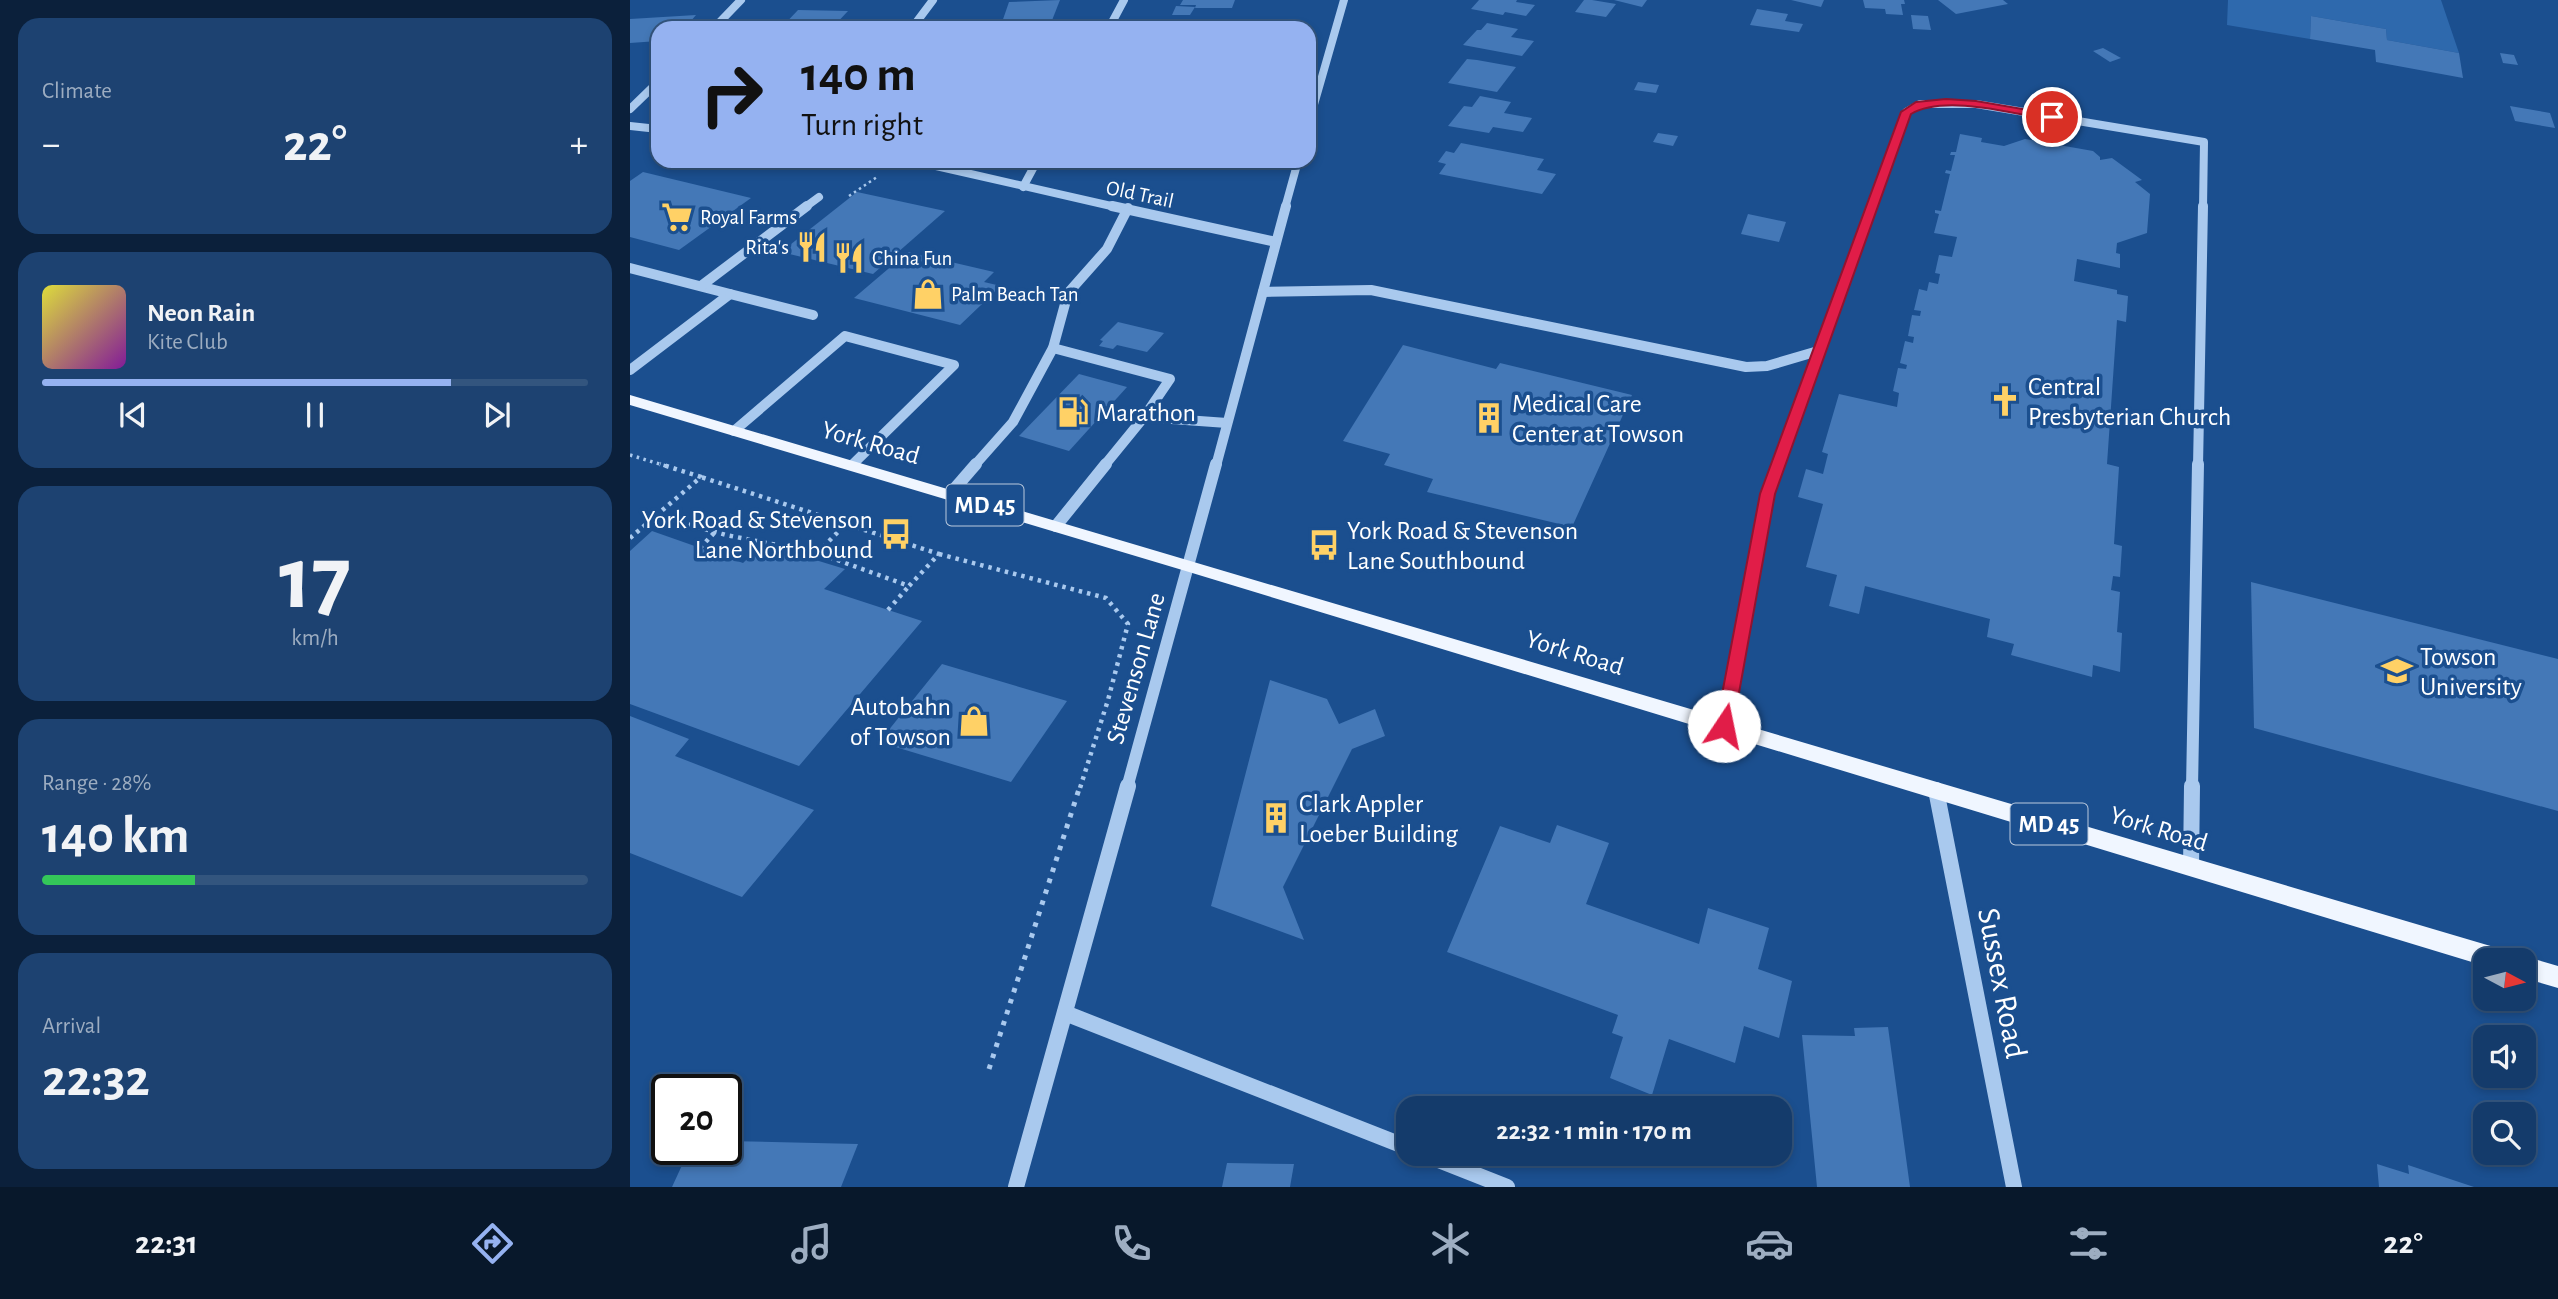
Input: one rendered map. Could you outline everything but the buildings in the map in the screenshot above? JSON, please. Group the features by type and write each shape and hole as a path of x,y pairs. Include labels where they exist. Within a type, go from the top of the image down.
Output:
{"main road":[{"name":"York Road","path":"630,400 1189,565 2473,952"},
{"path":"2536,971 2558,977"}],"street":[{"path":"721,21 741,0"},
{"path":"917,21 933,0"},
{"path":"1113,21 1124,0"},
{"path":"1316,98 1344,0"},
{"path":"630,109 651,89"},
{"path":"1724,726 1768,494 1906,112 1920,104 1976,104 2204,142 2191,866"},
{"path":"630,126 651,128"},
{"name":"Old Trail","path":"943,168 1276,243"},
{"path":"1023,187 1033,168"},
{"name":"Stevenson Lane","path":"1016,1187 1296,168"},
{"path":"701,286 819,197"},
{"path":"950,495 1013,422 1054,348 1068,293 1107,249 1128,208"},
{"path":"630,268 813,315"},
{"path":"1263,292 1371,290 1746,367 1767,366 1818,351"},
{"path":"630,370 730,294"},
{"path":"734,431 845,336 954,365 852,465"},
{"path":"1054,348 1170,379 1144,418 1056,526"},
{"path":"1144,418 1227,423"},
{"name":"Sussex Road","path":"1937,790 2014,1187"},
{"path":"1065,1013 1396,1144"},
{"path":"1454,1166 1507,1187"}],"path":[{"path":"840,202 877,177"},
{"path":"630,455 939,554 1106,598 1128,624 1108,700 989,1069"},
{"path":"630,538 701,477"},
{"path":"656,515 715,532 818,553 909,586"},
{"path":"811,559 846,524"},
{"path":"701,548 715,532"},
{"path":"888,610 939,554"}],"shaded area":[{"path":"2228,0 2441,0 2459,53 2387,40 2386,29 2311,16 2310,39 2227,25"}],"place":[{"name":"Royal Farms","path":"677,217"},
{"name":"Rita's","path":"812,247"},
{"name":"China Fun","path":"849,258"},
{"name":"Palm Beach Tan","path":"928,294"},
{"name":"Central Presbyterian Church","path":"2005,401"},
{"name":"Marathon","path":"1073,412"},
{"name":"Medical Care Center at Towson","path":"1489,418"},
{"name":"York Road & Stevenson Lane Northbound","path":"896,534"},
{"name":"York Road & Stevenson Lane Southbound","path":"1324,545"},
{"name":"Towson University","path":"2397,671"},
{"name":"Autobahn of Towson","path":"974,721"},
{"name":"Clark Appler Loeber Building","path":"1276,818"}],"route":[{"path":"1724,726 1768,494 1906,112 1920,104 1976,104 2052,117"}]}
